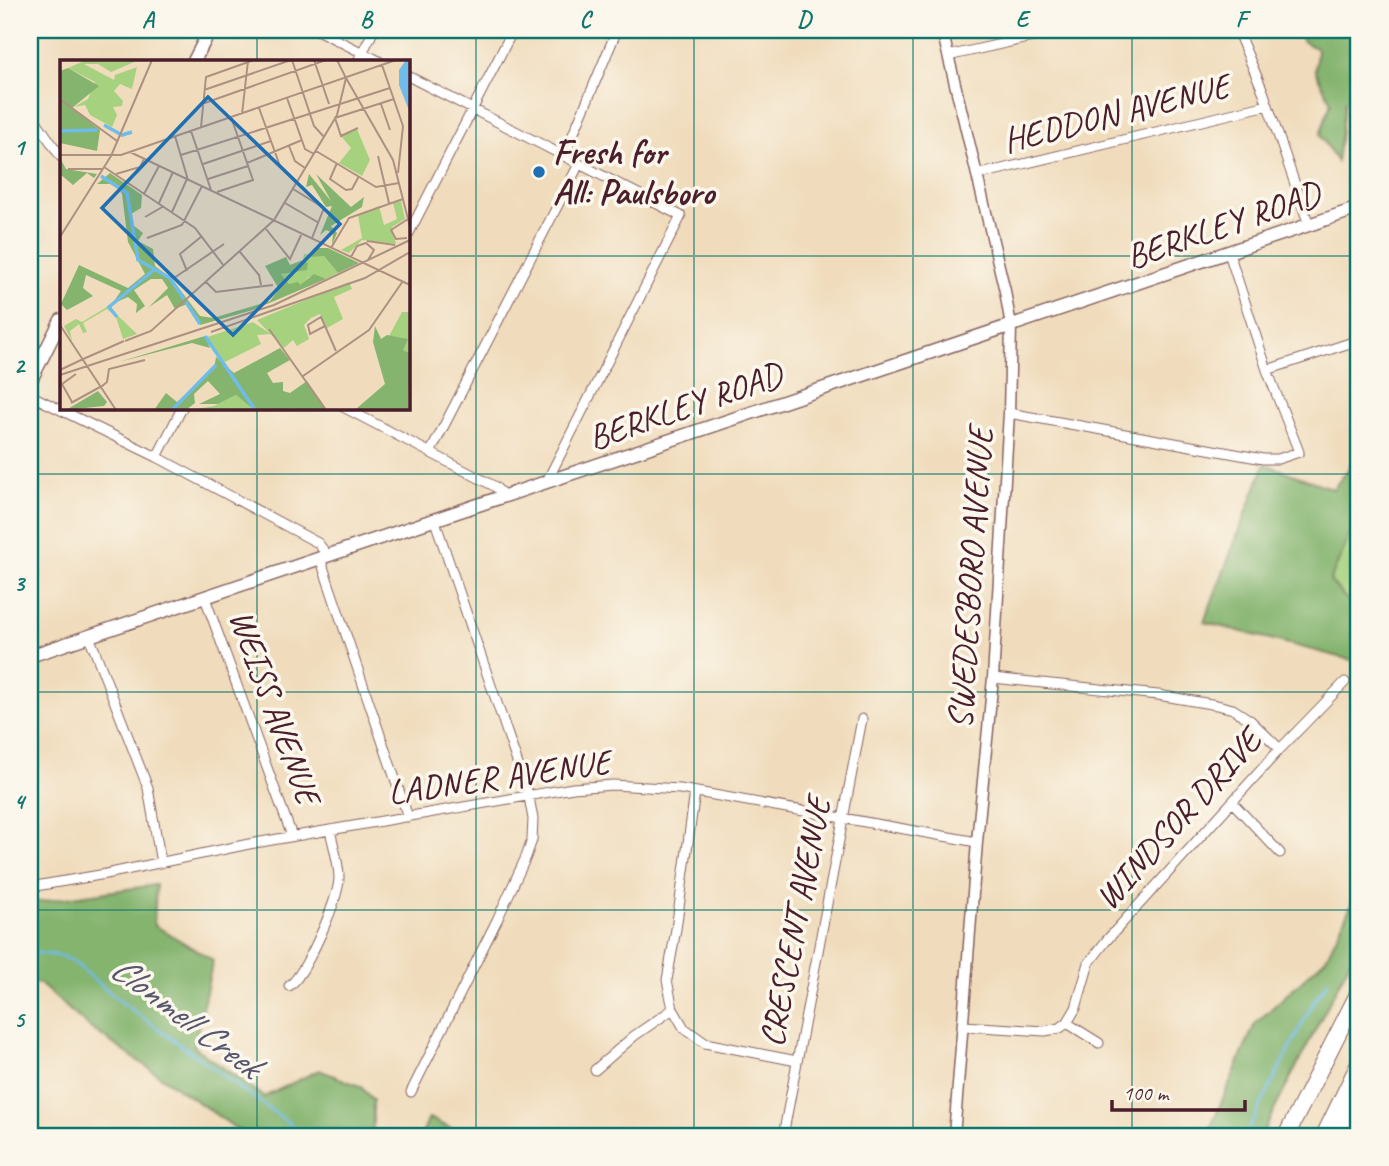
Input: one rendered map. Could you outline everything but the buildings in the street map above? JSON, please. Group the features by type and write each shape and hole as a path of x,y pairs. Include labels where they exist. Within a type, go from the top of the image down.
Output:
{"highway":[{"path":"1286,1136 1359,992"},
{"path":"1324,1136 1359,1064"},
{"path":"1340,1136 1359,1101"}],"main road":[{"path":"195,60 210,30"},
{"name":"BERKLEY ROAD","path":"30,656 1359,208"},
{"path":"30,382 60,322"}],"street":[{"path":"317,30 360,57 374,30"},
{"path":"410,231 513,30"},
{"path":"564,156 617,30"},
{"name":"SWEDESBORO AVENUE","path":"942,30 1005,291 1011,326 1009,413 993,678 954,1136"},
{"path":"948,57 1063,30"},
{"path":"1237,30 1268,105 1309,225"},
{"path":"410,77 681,216 546,483"},
{"name":"HEDDON AVENUE","path":"977,175 1268,105"},
{"path":"30,112 60,156"},
{"path":"431,451 579,164"},
{"path":"1009,413 1263,458 1278,459 1299,452 1267,370 1229,253"},
{"path":"1267,370 1359,340"},
{"path":"30,395 60,410"},
{"path":"61,410 157,457 318,543 408,817"},
{"path":"157,457 181,410"},
{"path":"349,410 431,451 494,486 505,496"},
{"path":"411,1092 526,858 532,840 533,819 529,797 435,521"},
{"name":"WEISS AVENUE","path":"205,598 292,836"},
{"path":"89,636 148,788 161,863"},
{"path":"993,678 1158,695 1217,705 1233,709 1250,720 1280,749"},
{"name":"WINDSOR DRIVE","path":"1068,1023 1076,1008 1089,963 1102,946 1280,749 1345,682"},
{"name":"CRESCENT AVENUE","path":"783,1136 862,719"},
{"name":"LADNER AVENUE","path":"30,887 292,836 573,788 613,785 695,792 977,842"},
{"path":"695,792 667,980 673,1009 684,1028 705,1043 797,1061"},
{"path":"1233,803 1280,853"},
{"path":"289,986 297,981 335,899 339,878 330,830"},
{"path":"595,1070 634,1036 673,1009"},
{"path":"963,1026 1045,1031 1068,1023 1099,1043"}],"green space":[{"path":"1295,30 1359,30 1350,52 1359,69 1359,88 1345,102 1337,162 1320,135 1331,102 1315,71 1317,49 1303,41"},
{"path":"1359,447 1359,513 1330,581 1346,599 1359,602 1359,662 1204,622 1265,464 1333,489 1350,467"},
{"path":"1359,513 1359,602 1346,599 1330,581"},
{"path":"156,885 154,925 213,960 194,1047 264,1097 319,1070 360,1086 373,1100 373,1136 247,1136 89,1027 39,983 30,983 30,903"},
{"path":"1359,889 1359,944 1261,1136 1207,1136 1255,1024 1326,958"},
{"path":"429,1118 466,1136 421,1136"}],"waterway":[{"name":"Clonmell Creek","path":"30,952 61,956 72,961 124,1004 304,1136"},
{"path":"1245,1136 1315,999 1328,982"}],"place":[{"name":"Fresh for All: Paulsboro","path":"539,172"}]}
